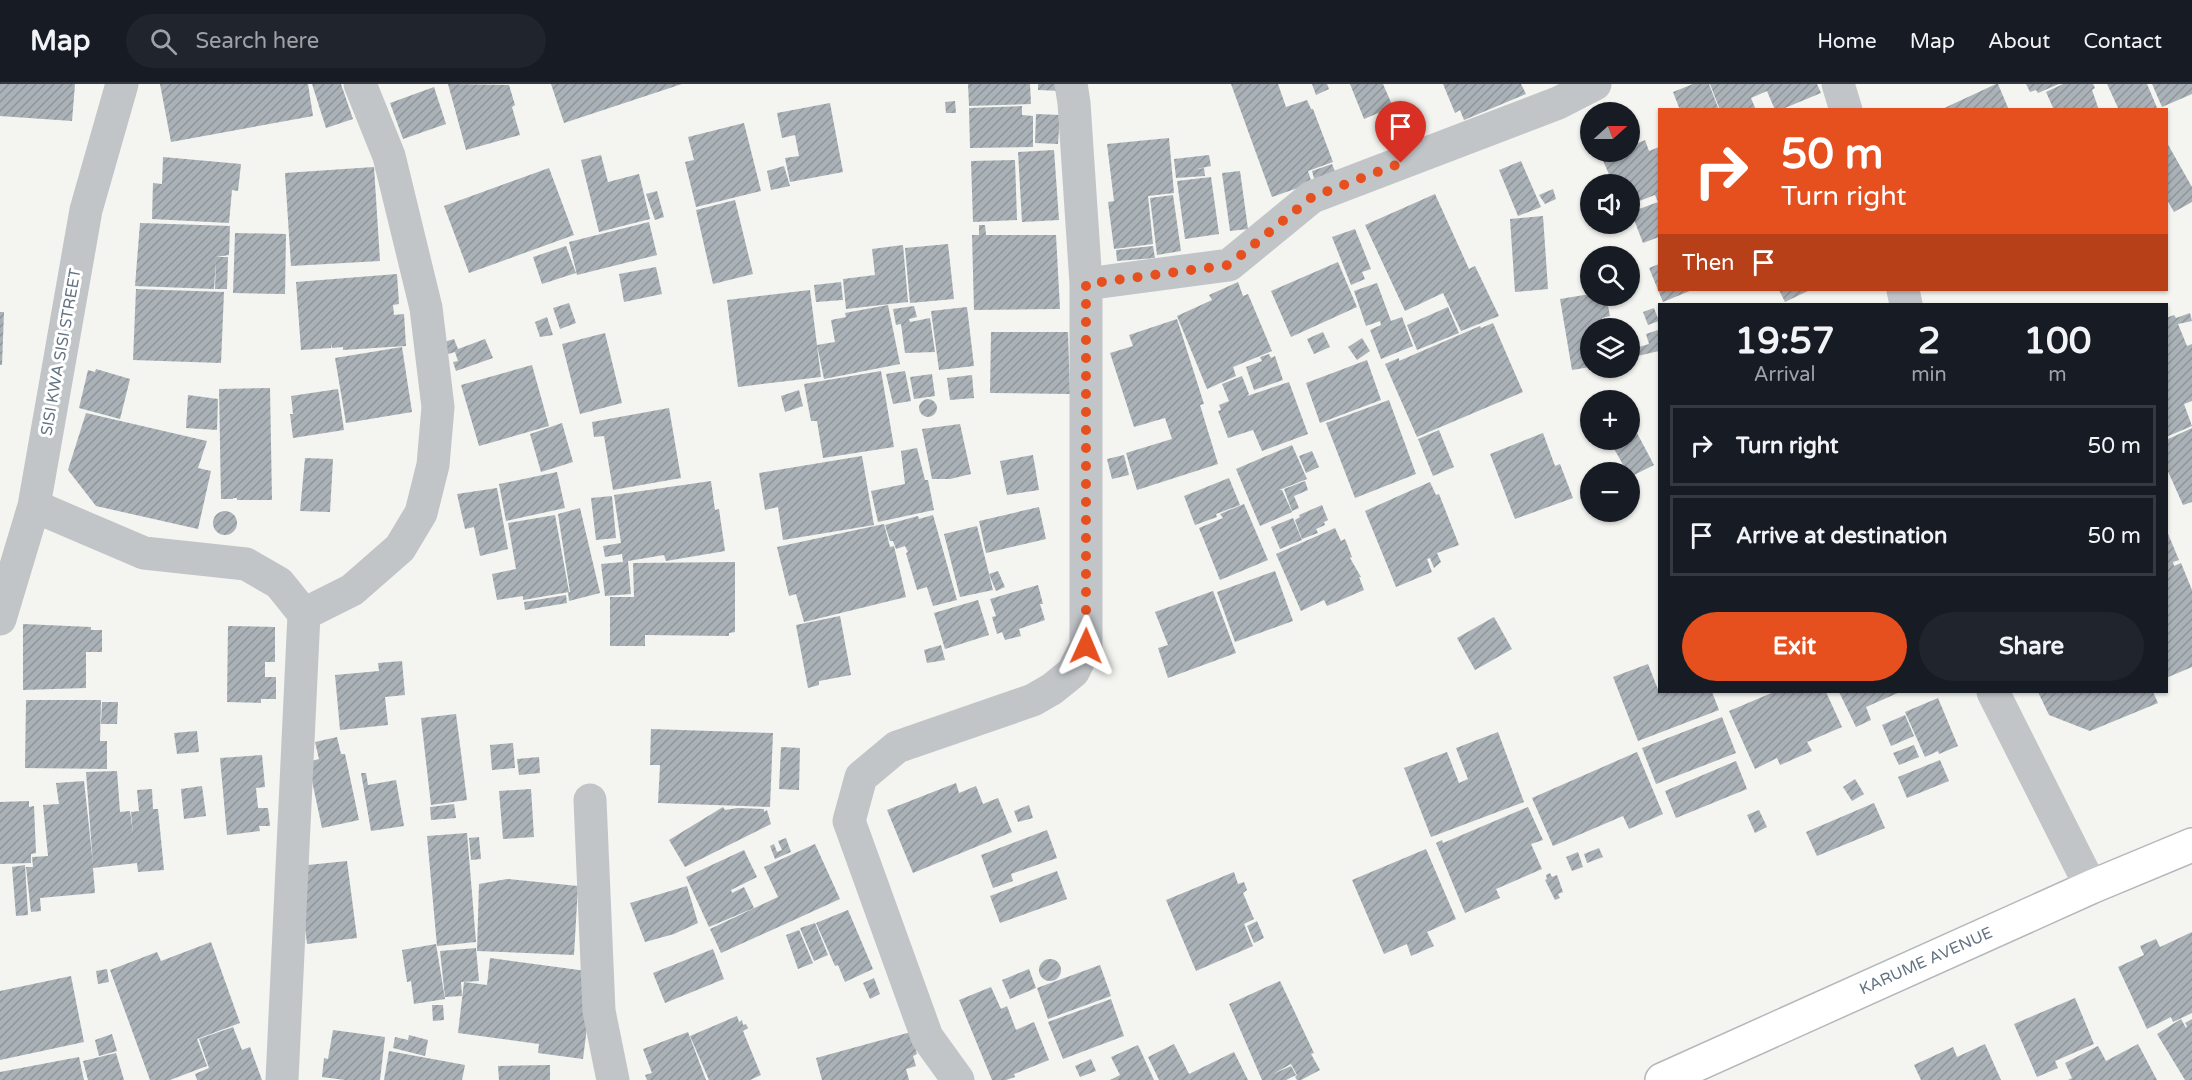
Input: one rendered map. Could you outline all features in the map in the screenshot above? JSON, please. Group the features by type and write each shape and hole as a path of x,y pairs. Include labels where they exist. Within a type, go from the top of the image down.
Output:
{"main road":[{"name":"KARUME AVENUE","path":"1662,1080 2091,886 2192,844"}],"street":[{"name":"SISI KWA SISI STREET","path":"0,619 34,506 86,210 122,84"},
{"path":"304,614 352,591 400,548 420,513 433,465 438,407 426,308 389,156 360,84"},
{"path":"958,1080 927,1037 849,820 861,777 897,747 1033,700 1052,689 1073,672 1086,646 1086,284 1071,84"},
{"path":"1086,284 1229,265 1312,197 1558,103 1595,84"},
{"path":"1838,84 1845,108"},
{"path":"34,506 144,553 246,564 279,583 304,614 282,1080"},
{"path":"1994,693 2091,886"},
{"path":"590,800 599,1011 613,1080"}],"building":[{"path":"0,84 75,84 72,121 0,116"},
{"path":"160,84 308,84 313,116 171,142"},
{"path":"312,84 341,84 353,119 326,128"},
{"path":"448,84 509,85 520,135 466,150"},
{"path":"551,84 682,84 564,123"},
{"path":"968,84 1030,84 1031,104 969,106"},
{"path":"1038,84 1062,84 1062,91 1038,90"},
{"path":"1231,84 1278,84 1286,107 1307,100 1313,109 1333,162 1308,171 1312,183 1272,197"},
{"path":"1312,84 1327,84 1329,89 1316,95"},
{"path":"1350,84 1383,84 1393,107 1364,119"},
{"path":"1443,84 1521,84 1526,94 1464,120 1460,110 1455,113"},
{"path":"1693,84 1709,84 1718,108 1679,108 1673,92"},
{"path":"1710,84 1817,84 1821,93 1785,108 1774,108 1767,91 1751,98 1755,108 1719,108"},
{"path":"1996,84 2008,108 1944,108"},
{"path":"2026,84 2059,84 2038,93 2036,90 2030,92"},
{"path":"2063,84 2093,84 2095,88 2092,90 2098,108 2053,108 2046,92"},
{"path":"2107,84 2147,84 2157,108 2118,108"},
{"path":"2152,84 2192,84 2192,94 2162,107"},
{"path":"434,87 446,124 403,139 390,103"},
{"path":"955,101 956,113 946,113 945,102"},
{"path":"830,103 843,172 790,182 785,158 799,156 795,135 782,138 777,113"},
{"path":"1022,106 1022,115 1033,116 1033,147 970,148 969,108"},
{"path":"1036,114 1060,115 1058,144 1035,143"},
{"path":"744,123 761,191 696,207 685,162 694,160 688,137"},
{"path":"1169,138 1174,193 1148,196 1153,244 1114,249 1108,202 1114,201 1107,144"},
{"path":"1645,140 1649,151 1658,147 1658,202 1655,195 1640,201 1640,174 1609,174 1604,162 1640,162 1640,142"},
{"path":"2168,145 2192,187 2192,202 2174,212 2168,202"},
{"path":"1054,150 1059,220 1022,222 1018,152"},
{"path":"601,155 608,182 639,174 650,219 599,232 581,160"},
{"path":"1209,155 1211,166 1192,170 1204,168 1205,176 1176,178 1174,159"},
{"path":"163,157 241,164 238,191 232,190 229,223 152,219 153,183 162,184"},
{"path":"1015,160 1017,220 973,222 971,161"},
{"path":"1521,161 1541,207 1518,216 1499,170"},
{"path":"1332,164 1336,174 1315,182 1312,171"},
{"path":"784,166 790,186 771,190 767,171"},
{"path":"374,167 380,261 291,266 285,173"},
{"path":"549,168 574,235 469,273 444,206"},
{"path":"1240,171 1248,229 1230,231 1222,173"},
{"path":"1211,177 1219,234 1185,239 1177,181"},
{"path":"1553,189 1556,199 1545,204 1539,195"},
{"path":"657,191 664,217 655,220 646,194"},
{"path":"1435,194 1469,269 1475,266 1499,316 1461,331 1443,293 1405,311 1365,225"},
{"path":"1173,195 1181,251 1157,255 1150,198"},
{"path":"735,200 753,274 713,284 696,210"},
{"path":"1658,202 1658,237 1643,243 1640,234 1640,209"},
{"path":"1543,216 1548,289 1515,292 1510,219"},
{"path":"649,222 657,255 577,275 569,242"},
{"path":"140,223 230,226 229,255 216,257 228,257 227,289 215,289 216,260 214,289 135,286"},
{"path":"979,225 985,225 986,235 1056,235 1060,309 974,310 972,235 979,235"},
{"path":"1355,229 1371,269 1362,272 1365,279 1351,285 1332,237"},
{"path":"235,233 286,234 285,294 233,293"},
{"path":"948,244 954,299 910,303 905,248"},
{"path":"903,245 908,302 846,309 843,279 875,275 872,249"},
{"path":"566,246 576,273 542,284 533,257"},
{"path":"1153,246 1155,258 1117,261 1116,250"},
{"path":"1338,262 1357,307 1291,337 1271,291"},
{"path":"1658,264 1658,290 1649,268"},
{"path":"656,267 662,294 624,302 619,274"},
{"path":"397,274 399,304 393,305 394,315 404,314 406,346 343,350 343,347 332,348 332,343 331,348 301,350 296,282"},
{"path":"841,282 843,300 816,302 814,285"},
{"path":"1238,282 1243,296 1248,294 1272,351 1233,367 1236,376 1207,389 1177,316 1212,300 1209,295"},
{"path":"1377,283 1391,321 1402,317 1413,346 1381,359 1370,330 1381,325 1380,321 1366,326 1354,291"},
{"path":"136,289 224,292 221,363 133,360"},
{"path":"810,290 821,377 738,387 727,300"},
{"path":"1658,291 1690,291 1663,302"},
{"path":"1780,291 1808,291 1785,302"},
{"path":"1580,296 1580,306 1608,306 1610,316 1580,318 1580,369 1572,370 1560,299"},
{"path":"569,303 576,323 560,329 553,308"},
{"path":"888,305 900,364 824,379 817,345 835,342 831,320 846,317 845,313"},
{"path":"914,306 917,317 909,319 910,322 930,318 935,352 905,353 901,324 896,325 893,309"},
{"path":"967,307 974,366 939,370 931,311"},
{"path":"1448,307 1459,333 1417,350 1407,325"},
{"path":"1654,308 1658,321 1648,325 1643,312"},
{"path":"0,312 4,312 2,365 0,365"},
{"path":"2190,313 2192,321 2178,324 2187,346 2192,344 2192,401 2184,404 2192,426 2168,436 2168,317 2174,315 2176,318"},
{"path":"547,317 553,335 540,337 535,322"},
{"path":"1177,319 1204,404 1200,405 1218,464 1137,490 1126,453 1172,439 1165,418 1134,427 1110,353 1133,346 1129,335"},
{"path":"1493,323 1523,392 1417,437 1385,364 1399,358 1399,361 1480,326 1481,328"},
{"path":"1658,330 1658,351 1640,355 1640,347 1649,344 1646,334"},
{"path":"991,332 1068,332 1070,394 990,393"},
{"path":"1323,332 1330,347 1314,354 1307,339"},
{"path":"605,333 622,403 580,414 562,344"},
{"path":"1362,338 1370,351 1357,360 1348,347"},
{"path":"454,339 458,349 485,339 493,358 456,371 453,362 458,361 455,352 448,354 444,342"},
{"path":"402,347 412,412 346,423 335,358"},
{"path":"1269,354 1271,358 1275,356 1283,380 1254,390 1246,367 1262,361 1260,357"},
{"path":"1367,360 1381,400 1320,423 1306,383"},
{"path":"532,365 549,426 479,446 461,385"},
{"path":"96,369 130,379 120,419 79,408 88,370 95,372"},
{"path":"881,371 894,447 823,458 817,421 811,421 804,384"},
{"path":"905,371 911,401 893,404 886,374"},
{"path":"932,374 935,396 914,399 910,377"},
{"path":"972,375 974,398 950,400 947,378"},
{"path":"1242,376 1249,394 1247,396 1289,382 1308,434 1262,451 1253,430 1228,438 1218,411 1221,410 1219,405 1229,401 1222,384"},
{"path":"270,388 272,500 221,499 219,389"},
{"path":"338,389 344,430 293,438 290,414 293,414 291,396"},
{"path":"799,390 803,406 785,412 781,396"},
{"path":"188,395 218,399 217,430 186,428"},
{"path":"928,399 934,402 937,408 934,414 928,417 922,414 919,408 922,402"},
{"path":"1389,400 1416,474 1355,498 1326,423"},
{"path":"669,408 681,478 613,490 604,436 594,437 592,422"},
{"path":"86,413 207,441 198,468 211,471 198,529 96,506 68,470"},
{"path":"562,423 573,462 541,472 530,434"},
{"path":"960,424 971,474 950,479 932,479 922,429"},
{"path":"2192,428 2192,502 2183,505 2168,471 2168,439"},
{"path":"1439,430 1454,467 1433,476 1418,439"},
{"path":"1543,433 1555,466 1560,464 1573,498 1515,519 1490,454"},
{"path":"1640,439 1654,465 1640,472 1640,462 1621,462 1615,450 1640,450"},
{"path":"1292,445 1307,479 1279,490 1282,490 1292,512 1260,526 1236,469"},
{"path":"917,448 925,480 928,480 934,510 878,522 871,491 905,484 901,451"},
{"path":"1312,451 1319,467 1306,473 1299,456"},
{"path":"1033,455 1039,490 1007,495 1000,461"},
{"path":"1124,455 1129,475 1112,479 1107,459"},
{"path":"862,456 874,525 783,540 778,507 765,510 759,473"},
{"path":"305,458 333,459 330,512 300,511"},
{"path":"557,472 565,508 506,521 499,484"},
{"path":"1229,478 1240,505 1195,525 1184,496"},
{"path":"711,481 715,510 719,509 725,551 666,561 664,555 628,561 631,594 605,596 601,564 623,562 622,554 605,557 603,546 621,543 614,495"},
{"path":"1305,481 1308,490 1294,496 1299,508 1292,511 1284,489"},
{"path":"1430,482 1436,495 1439,494 1459,545 1437,553 1441,562 1434,568 1430,558 1427,559 1432,572 1396,587 1365,511"},
{"path":"497,488 508,549 480,556 474,527 465,529 457,494"},
{"path":"612,496 616,538 596,540 591,498"},
{"path":"1244,504 1268,560 1220,580 1199,528 1223,518 1220,514"},
{"path":"1322,505 1328,520 1324,522 1325,525 1316,529 1318,533 1302,539 1295,520 1300,517 1299,515"},
{"path":"1039,507 1046,539 986,553 979,521"},
{"path":"580,508 600,593 569,601 568,592 570,592 558,514"},
{"path":"225,511 234,514 237,523 234,532 225,535 216,532 213,523 216,514"},
{"path":"555,515 569,592 523,600 523,596 497,600 492,574 516,569 508,523"},
{"path":"933,515 957,600 933,606 927,587 917,590 905,546 896,549 893,541 890,541 885,525 918,516 919,519"},
{"path":"1293,518 1302,540 1280,549 1271,527"},
{"path":"884,524 890,547 894,546 906,597 804,622 796,594 789,596 777,547"},
{"path":"977,526 993,590 960,597 944,534"},
{"path":"1335,528 1341,541 1345,539 1352,557 1350,558 1361,577 1359,577 1364,590 1327,606 1324,600 1301,611 1276,554"},
{"path":"2168,534 2179,560 2173,562 2174,566 2181,563 2192,590 2192,667 2168,677"},
{"path":"735,562 735,632 729,633 729,636 645,635 645,646 610,646 610,597 634,597 633,563"},
{"path":"998,571 1005,587 996,591 989,574"},
{"path":"1275,571 1293,621 1235,642 1217,592"},
{"path":"1038,585 1045,620 1019,629 1021,636 1005,640 1002,632 997,634 992,617 996,616 990,599"},
{"path":"1213,591 1236,653 1168,678 1158,648 1168,645 1155,612"},
{"path":"566,595 567,603 525,610 524,602"},
{"path":"978,600 989,635 945,649 934,613"},
{"path":"840,616 851,675 819,681 819,685 808,688 796,625"},
{"path":"1494,617 1512,649 1475,670 1457,638"},
{"path":"23,624 91,627 91,630 102,630 102,652 86,652 86,688 23,690"},
{"path":"228,626 275,627 275,662 265,662 265,677 276,677 276,699 261,699 261,703 227,702"},
{"path":"941,645 945,660 927,663 924,650"},
{"path":"402,661 405,695 385,697 388,725 340,730 335,675 379,671 378,663"},
{"path":"1648,664 1658,693 1712,693 1719,710 1638,741 1613,677"},
{"path":"1772,693 1826,693 1842,727 1807,742 1812,751 1780,765 1777,758 1755,769 1729,711"},
{"path":"1839,693 1898,693 1866,707 1871,720 1856,727"},
{"path":"2038,693 2153,693 2158,703 2090,731 2049,715"},
{"path":"1938,698 1958,746 1925,757 1905,712"},
{"path":"26,700 101,700 100,741 107,741 107,769 25,768"},
{"path":"102,702 118,702 117,724 101,724"},
{"path":"456,714 467,800 431,805 421,718"},
{"path":"1905,715 1914,736 1891,746 1882,725"},
{"path":"1722,717 1736,753 1656,784 1642,748"},
{"path":"651,729 773,733 770,807 658,803 660,765 650,765"},
{"path":"197,731 199,752 177,754 174,733"},
{"path":"1498,732 1524,802 1431,837 1404,768 1447,752 1459,783 1468,779 1456,748"},
{"path":"337,737 341,754 345,754 359,820 322,828 308,762 319,759 315,742"},
{"path":"513,743 515,768 492,770 490,745"},
{"path":"1914,745 1919,757 1899,765 1893,753"},
{"path":"781,747 800,748 799,790 779,789"},
{"path":"1637,752 1663,814 1629,829 1623,816 1553,846 1532,798"},
{"path":"262,755 265,787 256,788 258,808 268,808 270,826 259,826 260,831 227,835 220,758"},
{"path":"539,757 540,773 519,775 517,759"},
{"path":"1940,760 1949,781 1907,798 1898,777"},
{"path":"1736,761 1747,789 1676,818 1665,791"},
{"path":"117,771 120,812 130,811 133,834 131,812 139,811 137,790 152,789 153,809 158,809 164,870 138,872 137,863 93,868 95,893 40,898 41,911 31,912 26,867 33,867 32,857 48,856 43,805 59,804 56,783 84,781 93,864 86,772"},
{"path":"361,773 366,773 368,785 396,780 404,826 371,831"},
{"path":"1855,779 1864,794 1852,801 1843,787"},
{"path":"956,783 959,793 976,786 983,804 998,798 1012,832 913,873 887,810"},
{"path":"202,786 206,816 184,819 181,789"},
{"path":"531,789 534,837 503,839 499,791"},
{"path":"29,801 29,807 34,806 36,853 31,854 31,863 0,864 0,802"},
{"path":"1874,803 1885,828 1817,856 1806,832"},
{"path":"454,804 456,818 431,820 430,807"},
{"path":"1029,805 1033,818 1018,822 1014,811"},
{"path":"723,807 725,810 764,809 764,812 767,810 771,824 685,867 669,840"},
{"path":"1528,807 1543,840 1531,844 1542,869 1496,889 1500,898 1465,913 1436,843 1442,840 1443,843"},
{"path":"1759,810 1767,827 1755,833 1747,815"},
{"path":"1047,830 1057,858 1011,874 1013,881 993,888 981,855"},
{"path":"467,833 476,942 437,946 427,836"},
{"path":"479,837 481,859 471,860 469,838"},
{"path":"786,838 791,852 775,859 770,846 774,844 777,852 782,850 778,841"},
{"path":"815,844 840,899 721,953 710,929 778,897 764,867"},
{"path":"1599,848 1603,857 1587,863 1584,854"},
{"path":"1426,849 1456,919 1427,932 1434,946 1411,956 1407,944 1384,954 1352,880"},
{"path":"744,850 757,877 731,890 732,893 744,887 754,908 709,927 686,877"},
{"path":"1578,852 1583,867 1572,871 1566,857"},
{"path":"347,861 357,938 307,944 298,866"},
{"path":"25,865 28,915 16,916 12,867"},
{"path":"1057,871 1067,899 1000,923 990,896"},
{"path":"1234,872 1238,884 1244,882 1247,890 1243,893 1254,919 1244,924 1253,946 1196,971 1166,900"},
{"path":"1550,873 1552,877 1557,875 1563,892 1558,894 1560,898 1555,900 1545,880 1546,875"},
{"path":"507,879 578,886 574,955 477,951 479,884"},
{"path":"687,886 698,923 674,934 645,942 630,903"},
{"path":"848,910 873,969 845,982 838,965 835,966 816,923"},
{"path":"1257,921 1264,938 1254,943 1247,926"},
{"path":"815,923 828,955 814,961 800,928"},
{"path":"799,930 813,963 798,969 786,935"},
{"path":"2192,932 2192,1013 2173,1022 2171,1017 2147,1029 2118,967 2144,955 2140,946 2156,939 2160,947"},
{"path":"211,942 240,1023 197,1039 207,1066 170,1080 150,1080 110,970 157,952 161,961"},
{"path":"436,944 445,999 414,1004 411,981 407,982 402,950"},
{"path":"476,948 479,981 461,982 462,996 445,997 440,951"},
{"path":"713,949 724,979 665,1003 653,973"},
{"path":"490,958 594,972 583,1059 538,1053 539,1044 458,1033 464,982 487,985"},
{"path":"1050,959 1058,962 1061,970 1058,978 1050,981 1042,978 1039,970 1042,962"},
{"path":"1100,965 1111,996 1048,1019 1037,988"},
{"path":"107,969 109,982 98,984 96,971"},
{"path":"1029,969 1036,988 1010,999 1002,980"},
{"path":"71,976 84,1042 0,1060 0,991"},
{"path":"874,978 880,994 870,999 863,983"},
{"path":"1280,981 1320,1070 1301,1080 1295,1077 1297,1075 1291,1064 1273,1074 1291,1066 1296,1075 1286,1080 1262,1080 1229,1004"},
{"path":"991,987 1001,1009 1007,1006 1016,1030 1034,1022 1049,1060 1014,1074 1015,1077 1006,1080 992,1080 959,1000"},
{"path":"2075,998 2094,1044 2055,1061 2058,1068 2037,1077 2014,1024"},
{"path":"1111,999 1124,1036 1063,1059 1048,1022"},
{"path":"432,1005 443,1005 444,1020 433,1021"},
{"path":"737,1016 739,1022 742,1020 743,1025 746,1024 748,1028 743,1031 761,1075 750,1080 709,1080 690,1036"},
{"path":"2181,1019 2186,1028 2185,1023 2192,1019 2192,1080 2185,1080 2157,1034"},
{"path":"233,1027 242,1050 250,1047 262,1080 197,1080 195,1074 209,1068 199,1039"},
{"path":"333,1030 385,1037 380,1080 345,1080 322,1077 324,1058 328,1059"},
{"path":"688,1032 706,1080 647,1080 645,1075 652,1073 643,1049"},
{"path":"911,1032 917,1054 913,1056 916,1066 906,1069 909,1080 822,1080 816,1058"},
{"path":"112,1034 117,1051 99,1056 95,1040"},
{"path":"409,1035 428,1040 425,1056 393,1048 395,1037 408,1040"},
{"path":"1174,1044 1189,1074 1234,1052 1248,1080 1159,1080 1148,1057"},
{"path":"1985,1044 2001,1080 1921,1080 1914,1065 1953,1047 1957,1057"},
{"path":"2138,1044 2157,1080 2068,1080 2072,1078 2065,1063 2098,1046 2106,1061"},
{"path":"1138,1045 1154,1080 1110,1080 1120,1075 1111,1057"},
{"path":"389,1051 465,1065 462,1080 384,1080"},
{"path":"116,1053 124,1080 88,1080 83,1061"},
{"path":"79,1057 84,1080 0,1080 0,1072"},
{"path":"1091,1059 1096,1071 1080,1077 1075,1066"},
{"path":"550,1065 550,1080 499,1080 498,1066"}],"route":[{"path":"1086,646 1086,284 1229,265 1312,197 1401,163"}]}
